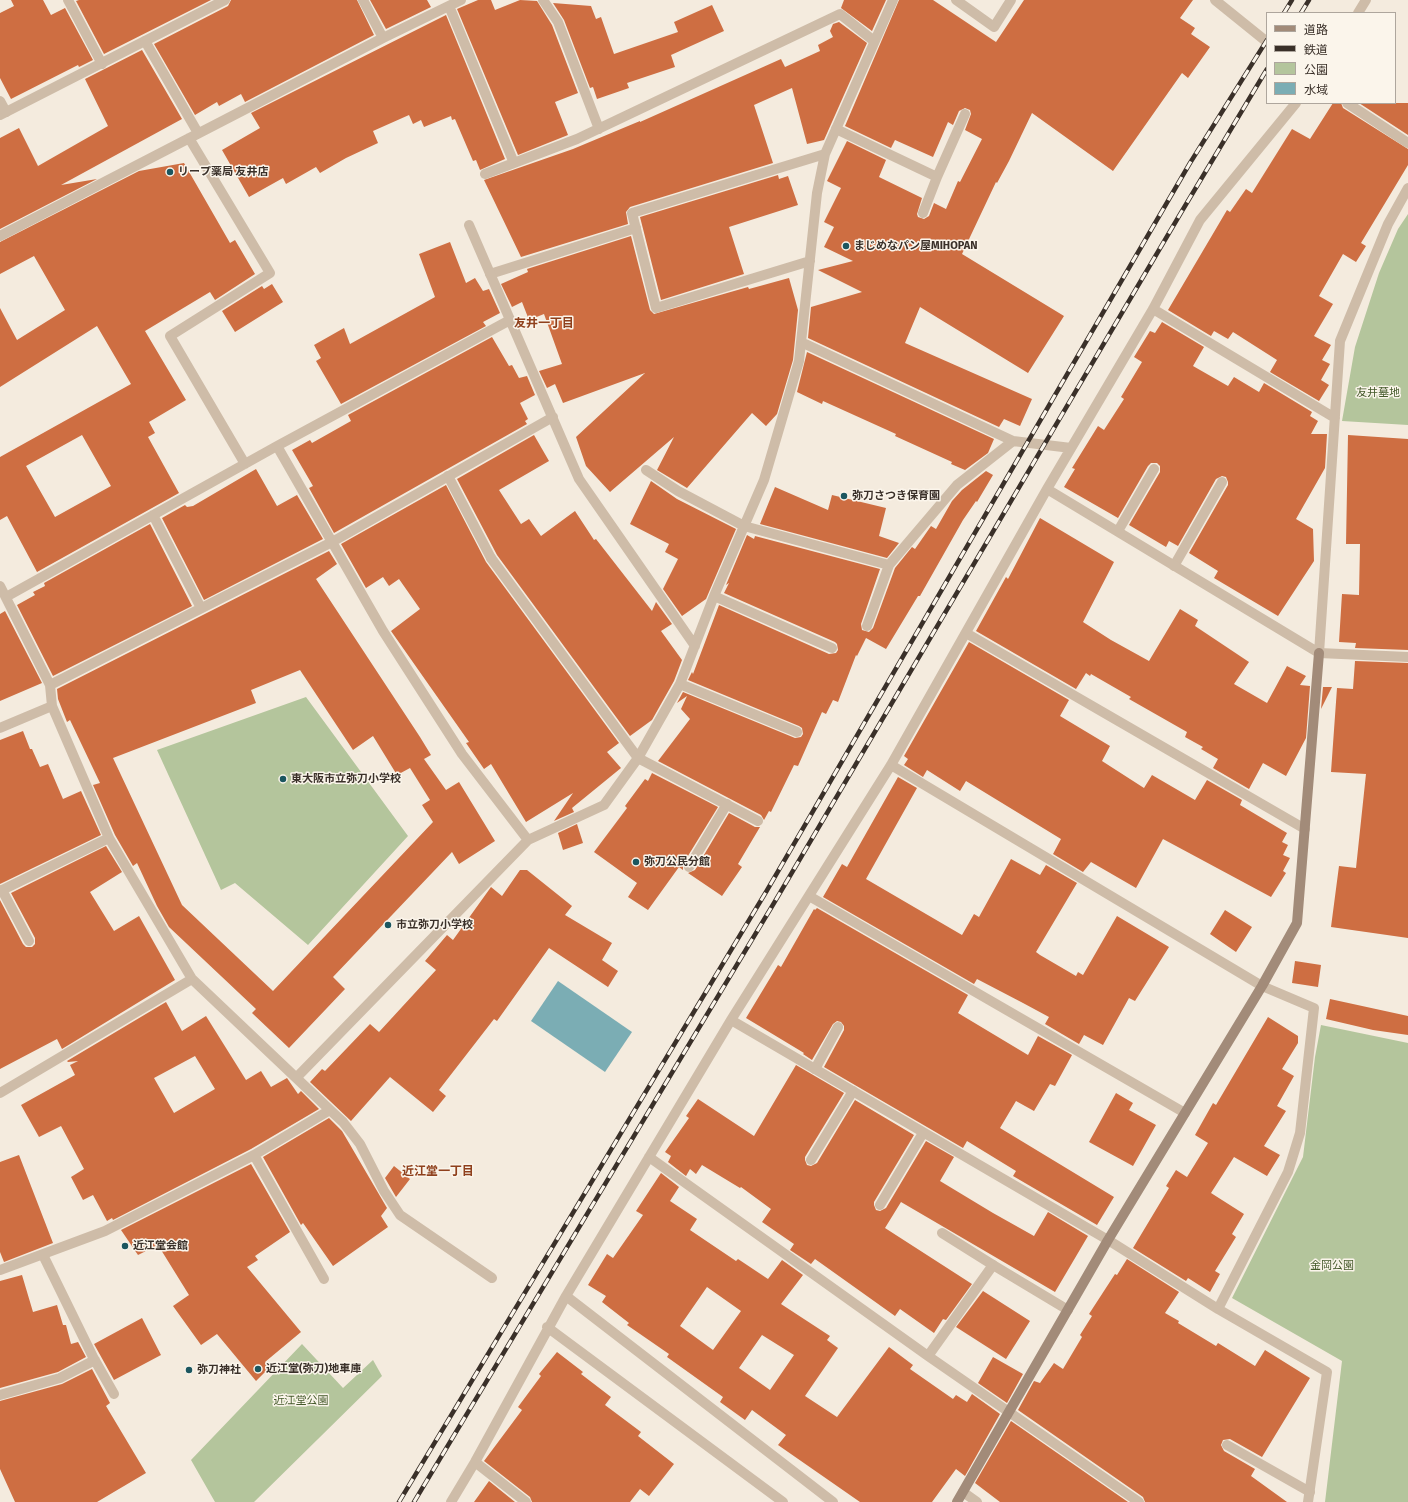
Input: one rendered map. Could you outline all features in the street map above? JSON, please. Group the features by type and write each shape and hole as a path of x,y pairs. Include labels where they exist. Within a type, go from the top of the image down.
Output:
{"street":[{"path":"68,0 102,64"},
{"path":"0,101 3,113 102,64 225,0"},
{"path":"363,0 383,38"},
{"path":"0,236 383,38 461,0"},
{"path":"543,0 558,22 599,129"},
{"path":"297,1077 528,840 604,805 638,758 680,684 714,596 764,480 799,361 817,193 825,154 893,0"},
{"path":"956,0 994,27 1011,0"},
{"path":"1216,0 1266,41"},
{"path":"1359,12 1366,0"},
{"path":"450,6 514,163"},
{"path":"485,174 577,139 840,14 874,41"},
{"path":"145,41 194,136 270,274 170,336 245,464"},
{"path":"451,1502 475,1462 548,1326 731,1020 891,765 1047,489 1153,309 1200,220 1295,104"},
{"path":"1349,104 1408,143"},
{"path":"923,213 964,114"},
{"path":"836,129 937,177"},
{"path":"810,261 656,308 632,213 825,154"},
{"path":"957,1502 1108,1240 1262,986 1297,922 1319,653 1340,342 1388,224 1408,188"},
{"path":"469,225 579,479 695,646"},
{"path":"490,274 636,228"},
{"path":"1153,309 1335,418"},
{"path":"6,597 277,446 510,320"},
{"path":"801,342 1013,441 1071,448"},
{"path":"50,685 332,542 553,417"},
{"path":"867,626 889,565 957,485 1013,441"},
{"path":"277,446 383,631 462,754 528,840"},
{"path":"1118,532 1154,469"},
{"path":"646,470 678,491 744,526 889,565"},
{"path":"448,476 491,558 638,758 758,821"},
{"path":"1174,566 1222,482"},
{"path":"1047,489 1319,653 1408,658"},
{"path":"154,515 201,608"},
{"path":"0,586 50,685 52,706 109,838 192,979 343,1122 360,1144 384,1191 400,1215 492,1278"},
{"path":"714,596 832,648"},
{"path":"966,633 1305,829"},
{"path":"680,684 797,732"},
{"path":"0,728 52,706"},
{"path":"891,765 1262,986 1314,1008 1300,1133 1288,1172 1218,1309"},
{"path":"689,867 727,804"},
{"path":"29,941 1,891 109,838"},
{"path":"809,896 1185,1113"},
{"path":"0,1093 192,979"},
{"path":"731,1020 1108,1240 1218,1309 1327,1372 1309,1497 1228,1445"},
{"path":"816,1069 838,1027"},
{"path":"811,1160 853,1091"},
{"path":"0,1270 105,1231 254,1155 330,1110"},
{"path":"880,1205 923,1132"},
{"path":"254,1155 324,1279"},
{"path":"649,1157 928,1356 1139,1502"},
{"path":"942,1233 1068,1310"},
{"path":"43,1255 95,1360 114,1394"},
{"path":"928,1356 993,1265"},
{"path":"566,1296 833,1502"},
{"path":"548,1326 783,1502"},
{"path":"0,1395 60,1378 95,1360"},
{"path":"475,1462 526,1502"},
{"path":"963,1492 977,1502"}],"green space":[{"name":"友井墓地","path":"1408,214 1408,425 1342,421 1355,347 1379,273 1398,229"},
{"path":"306,697 408,836 308,945 235,883 221,890 157,750"},
{"name":"金岡公園","path":"1321,1025 1408,1043 1408,1502 1325,1502 1342,1361 1232,1298 1303,1157 1315,1057"},
{"name":"近江堂公園","path":"302,1344 343,1388 373,1360 382,1376 254,1502 215,1502 191,1460"}],"water":[{"path":"558,981 632,1032 605,1072 531,1021"}],"building":[{"path":"11,0 43,0 51,15 65,8 93,60 79,67 78,65 11,99 0,78 0,13 14,6"},
{"path":"211,0 104,54 76,1"},
{"path":"231,0 357,0 374,35 245,102 241,94 219,106 217,102 195,115 154,44 228,6"},
{"path":"370,0 427,0 431,7 386,29"},
{"path":"478,0 491,0 495,10 520,0 537,1 552,25 578,93 555,102 568,135 518,155 457,9"},
{"path":"844,0 886,0 872,31 841,8"},
{"path":"899,0 933,0 996,42 1024,0 1193,0 1180,18 1195,28 1191,34 1210,47 1188,78 1182,73 1113,171 1032,113 1009,161 997,183 996,182 962,254 1064,316 1028,373 920,307 905,343 1032,399 1020,426 1004,419 999,427 808,338 811,307 862,292 818,270 853,261 824,247 834,227 824,222 841,188 827,181 847,141 886,160 879,177 922,198 917,214 918,217 924,219 929,216 934,203 946,209 958,181 960,182 982,139 965,130 971,114 970,110 965,108 959,111 953,125 948,122 933,157 895,140 891,148 845,126"},
{"path":"553,3 591,6 596,19 601,17 614,54 678,32 674,22 712,5 724,31 671,55 675,67 627,83 629,88 597,99 593,87 590,88 564,20"},
{"path":"446,15 505,159 480,170 476,160 473,161 455,119 452,120 451,116 424,127 421,120 413,124 409,115 373,131 378,143 346,158 320,173 316,167 286,184 283,178 249,197 222,150 260,128 251,113"},
{"path":"839,22 867,43 824,140 807,144 792,88 754,105 773,163 630,207 626,212 628,224 521,257 484,180 573,149 640,122 781,59 785,67 820,51 818,45 833,37 830,31 833,24"},
{"path":"142,50 182,119 61,185 97,179 0,229 0,138 19,128 38,166 108,126 85,79"},
{"path":"1408,103 1408,135 1361,104"},
{"path":"1332,104 1341,104 1343,108 1408,149 1408,165 1361,243 1366,246 1356,262 1343,254 1319,296 1333,304 1314,336 1331,345 1322,360 1330,364 1321,380 1329,385 1319,401 1270,372 1277,360 1233,332 1228,339 1214,331 1211,336 1168,310 1227,210 1230,212 1246,189 1252,193 1292,129 1310,139"},
{"path":"184,163 230,243 235,240 255,274 215,300 210,292 145,331 186,400 149,422 155,433 148,437 179,493 37,572 7,516 0,520 0,457 131,384 97,326 0,387 0,308 17,340 65,310 34,256 0,274 0,242 139,171","holes":["82,435 111,486 55,517 26,466"]},
{"path":"778,175 779,179 788,176 798,205 729,227 744,274 661,300 640,217"},
{"path":"631,236 650,310 654,314 748,287 749,289 789,278 798,310 793,360 777,414 766,426 752,413 687,488 657,470 674,437 610,492 586,466 576,437 645,373 563,403 555,384 547,388 539,371 562,364 544,314 529,320 522,302 512,307 501,284 528,272 527,269"},
{"path":"450,242 466,283 475,278 483,291 489,289 500,313 483,322 486,326 341,404 316,361 321,358 314,345 344,328 350,344 435,297 419,254"},
{"path":"272,284 283,302 235,332 222,311 262,286 264,289"},
{"path":"1162,322 1204,347 1193,366 1228,386 1234,377 1259,392 1264,383 1312,412 1310,416 1318,421 1311,434 1327,434 1325,468 1296,519 1313,529 1314,561 1278,616 1214,578 1218,571 1189,553 1228,485 1226,477 1222,476 1216,479 1178,546 1169,541 1166,547 1129,525 1160,472 1160,466 1157,463 1151,463 1148,466 1118,518 1064,487 1075,469 1072,468 1098,426 1104,430 1124,399 1121,397 1142,362 1134,357 1150,331 1155,333"},
{"path":"492,337 509,366 512,365 519,378 527,376 535,395 520,403 528,419 525,421 527,424 334,533 309,488 313,486 292,450 310,440 312,443 351,421 348,415"},
{"path":"807,352 994,439 988,453 965,470 951,464 952,462 895,436 896,434 823,401 822,404 797,392"},
{"path":"534,435 549,461 499,490 521,524 529,519 541,536 575,511 594,540 596,539 652,611 656,602 672,624 661,631 682,660 674,681 652,720 630,736 497,555 457,479"},
{"path":"1348,435 1408,439 1408,650 1355,648 1356,643 1339,642 1342,594 1359,595 1360,544 1346,544"},
{"path":"256,469 277,506 297,495 323,539 204,600 162,518 185,505 187,507 193,506"},
{"path":"986,471 993,475 977,502 976,501 963,520 920,596 918,596 886,649 866,638 857,656 856,655 838,702 833,700 826,714 822,712 798,766 794,765 771,812 769,811 764,820 761,815 658,761 690,719 681,709 687,696 677,703 683,692 795,738 801,737 803,734 802,728 799,726 688,680 692,672 693,674 719,605 829,654 836,653 838,650 835,642 724,593 747,535 754,539 755,536 880,569 861,624 862,630 869,632 873,628 895,568 912,547 915,549 931,526 936,529 952,501 962,490"},
{"path":"651,481 677,499 736,529 706,599 682,616 663,589 678,559 665,552 669,544 630,524"},
{"path":"446,485 486,562 619,743 607,752 621,768 572,808 574,812 554,821 573,793 526,822 491,764 484,769 466,743 469,742 391,631 420,609 399,579 389,586 383,577 366,588 341,544"},
{"name":"弥刀さつき保育園","path":"775,487 828,510 832,495 886,508 879,536 899,543 887,558 760,524"},
{"path":"1040,518 1114,562 1083,622 1111,640 1149,661 1180,609 1198,620 1195,626 1249,662 1234,684 1267,703 1287,666 1306,676 1300,685 1310,686 1306,738 1286,776 1263,763 1249,789 1213,768 1218,759 1201,749 1203,747 1185,737 1187,732 1129,699 1131,697 1091,674 1090,676 1086,673 1076,689 976,631 1006,577 1008,579"},
{"path":"150,524 192,606 53,676 17,605 35,595 33,592 45,586 44,583"},
{"path":"329,551 337,564 316,579 431,755 424,759 446,790 459,782 495,841 459,864 452,852 333,977 345,989 289,1048 252,1013 256,1009 169,927 157,906 137,863 133,866 115,835 93,785 100,783 70,720 67,722 58,699 57,689","holes":["300,670 353,750 373,736 397,775 410,768 430,800 422,805 433,822 273,991 182,905 113,758 256,703 251,690"]},
{"path":"5,611 42,683 0,701 0,614"},
{"path":"969,642 1069,700 1060,716 1110,746 1102,761 1144,788 1152,775 1195,800 1207,780 1242,800 1240,805 1287,833 1282,842 1288,845 1283,855 1290,858 1283,871 1286,873 1271,897 1163,839 1136,888 1091,862 1083,872 1053,854 1061,839 966,781 960,791 927,770 923,777 904,765 908,759 904,756"},
{"path":"1355,661 1408,663 1408,938 1331,927 1339,866 1356,868 1366,774 1331,772 1337,688 1353,689"},
{"path":"1323,687 1332,687 1321,709"},
{"path":"23,731 30,749 32,749 40,767 48,764 63,799 81,791 101,835 0,884 0,740"},
{"path":"652,773 718,807 683,864 683,870 679,867 648,910 628,897 637,883 594,852 627,808 625,806 645,779 648,781"},
{"path":"898,777 917,788 866,879 962,935 974,914 979,917 1011,859 1040,875 1046,865 1077,883 1036,952 1040,955 1076,976 1078,972 1083,975 1117,916 1169,947 1135,1001 1129,998 1103,1045 1084,1035 1079,1044 1045,1024 1049,1017 977,979 974,984 823,897 842,864 847,867"},
{"path":"729,813 755,827 760,827 738,864 742,867 722,896 688,873 695,870"},
{"path":"577,824 583,843 563,850 558,833"},
{"path":"106,846 122,872 90,892 114,931 139,916 175,980 62,1049 57,1039 0,1069 0,900 23,944 26,947 32,947 35,944 35,938 11,893"},
{"path":"520,870 527,870 572,906 565,915 612,943 602,960 618,971 608,987 549,948 497,1021 494,1019 439,1090 446,1096 433,1112 390,1077 351,1121 310,1082 322,1069 325,1071 370,1024 379,1032 436,970 425,961 447,935 453,940 491,887 502,896"},
{"path":"817,908 968,995 958,1013 1028,1055 1038,1036 1072,1055 1055,1086 1050,1084 1034,1111 1016,1101 1000,1128 1114,1197 1097,1225 1013,1176 1016,1171 967,1141 963,1148 824,1067 844,1030 844,1026 841,1022 837,1021 833,1024 812,1060 803,1054 804,1053 746,1018 778,965 781,967 814,909 815,910"},
{"path":"1225,910 1252,927 1236,952 1210,934"},
{"path":"1295,961 1321,965 1318,987 1292,983"},
{"path":"1330,999 1408,1016 1408,1035 1373,1030 1326,1019"},
{"path":"166,1002 182,1031 206,1016 246,1080 261,1071 271,1087 287,1078 298,1094 301,1091 319,1109 251,1149 113,1220 112,1218 107,1221 93,1195 83,1200 71,1177 84,1169 61,1126 39,1137 21,1105 75,1075 70,1065 78,1061 67,1061","holes":["195,1056 215,1089 174,1113 154,1078"]},
{"path":"1268,1017 1298,1036 1298,1043 1282,1069 1294,1076 1277,1106 1286,1111 1264,1146 1280,1155 1267,1176 1234,1157 1211,1193 1244,1214 1232,1234 1236,1237 1215,1271 1220,1274 1210,1292 1188,1278 1186,1281 1133,1248 1169,1188 1166,1186 1176,1170 1187,1177 1208,1143 1195,1135 1213,1103 1216,1105"},
{"path":"796,1065 844,1093 805,1157 807,1165 811,1166 817,1163 855,1100 914,1135 874,1202 876,1210 880,1211 886,1208 926,1141 954,1157 940,1181 993,1213 1034,1236 1048,1212 1088,1236 1055,1292 901,1202 885,1228 972,1284 946,1320 943,1319 934,1333 900,1309 895,1316 815,1259 811,1264 790,1250 794,1244 762,1222 771,1209 741,1187 740,1188 702,1165 696,1174 690,1169 686,1176 668,1162 671,1156 665,1152 689,1118 686,1116 698,1099 754,1136"},
{"path":"1116,1093 1133,1103 1129,1110 1156,1125 1133,1166 1089,1142"},
{"path":"329,1118 342,1131 387,1208 381,1216 388,1227 333,1266 303,1223 301,1225 263,1157"},
{"path":"19,1155 53,1243 4,1262 0,1252 0,1162"},
{"path":"251,1164 290,1232 255,1256 258,1260 247,1267 301,1332 265,1362 270,1367 256,1381 217,1334 201,1345 173,1306 189,1295 158,1245 138,1255 121,1230"},
{"path":"394,1166 410,1179 396,1197 385,1178"},
{"path":"661,1173 679,1187 670,1201 697,1219 690,1230 736,1261 738,1259 768,1279 782,1260 803,1275 781,1304 830,1336 827,1340 838,1348 805,1396 837,1417 889,1347 913,1365 910,1369 953,1399 956,1395 967,1402 972,1394 1000,1414 965,1476 956,1469 932,1502 860,1502 778,1445 786,1435 752,1410 745,1420 720,1402 723,1397 667,1357 669,1354 627,1325 629,1323 602,1302 606,1296 588,1285 607,1254 613,1258 643,1215 636,1211","holes":["707,1287 741,1311 713,1350 680,1326","762,1335 794,1355 770,1390 739,1368"]},
{"path":"1127,1259 1179,1292 1165,1313 1179,1321 1178,1323 1216,1346 1218,1343 1255,1366 1265,1350 1310,1378 1262,1457 1230,1439 1223,1440 1221,1445 1224,1451 1255,1469 1251,1476 1287,1502 1145,1502 1143,1497 1018,1410 1034,1381 1040,1383 1054,1363 1063,1369 1082,1337 1080,1335 1092,1316 1089,1314 1115,1274 1117,1275"},
{"path":"22,1275 33,1312 57,1305 63,1325 66,1325 71,1344 78,1342 86,1357 58,1372 0,1388 0,1281"},
{"path":"983,1291 1030,1321 1006,1359 956,1327"},
{"path":"142,1318 161,1355 114,1380 94,1344"},
{"path":"557,1352 583,1372 581,1374 611,1397 605,1405 641,1432 638,1436 674,1464 649,1496 640,1489 630,1502 532,1502 530,1497 484,1461 522,1410 518,1407 541,1376 539,1374"},
{"path":"993,1357 1023,1374 1007,1403 978,1383"},
{"path":"92,1369 110,1403 106,1406 146,1473 97,1502 15,1502 0,1469 0,1401 62,1384"},
{"path":"1011,1421 1128,1502 1000,1502 975,1483"},
{"path":"489,1481 515,1502 474,1502"}],"railway":[{"path":"1285,12 1292,0"},
{"path":"1302,12 1309,0"},
{"path":"399,1502 766,892 1190,163 1266,42"},
{"path":"414,1502 774,903 1266,71"}],"place":[{"name":"リープ薬局 友井店","path":"170,172"},
{"name":"まじめなパン屋MIHOPAN","path":"846,246"},
{"name":"弥刀さつき保育園","path":"844,496"},
{"name":"東大阪市立弥刀小学校","path":"283,779"},
{"name":"弥刀公民分館","path":"636,862"},
{"name":"市立弥刀小学校","path":"388,925"},
{"name":"近江堂会館","path":"125,1246"},
{"name":"近江堂(弥刀)地車庫","path":"258,1369"},
{"name":"弥刀神社","path":"189,1370"}],"district":[{"name":"友井一丁目","path":"544,324"},
{"name":"近江堂一丁目","path":"438,1172"}]}
